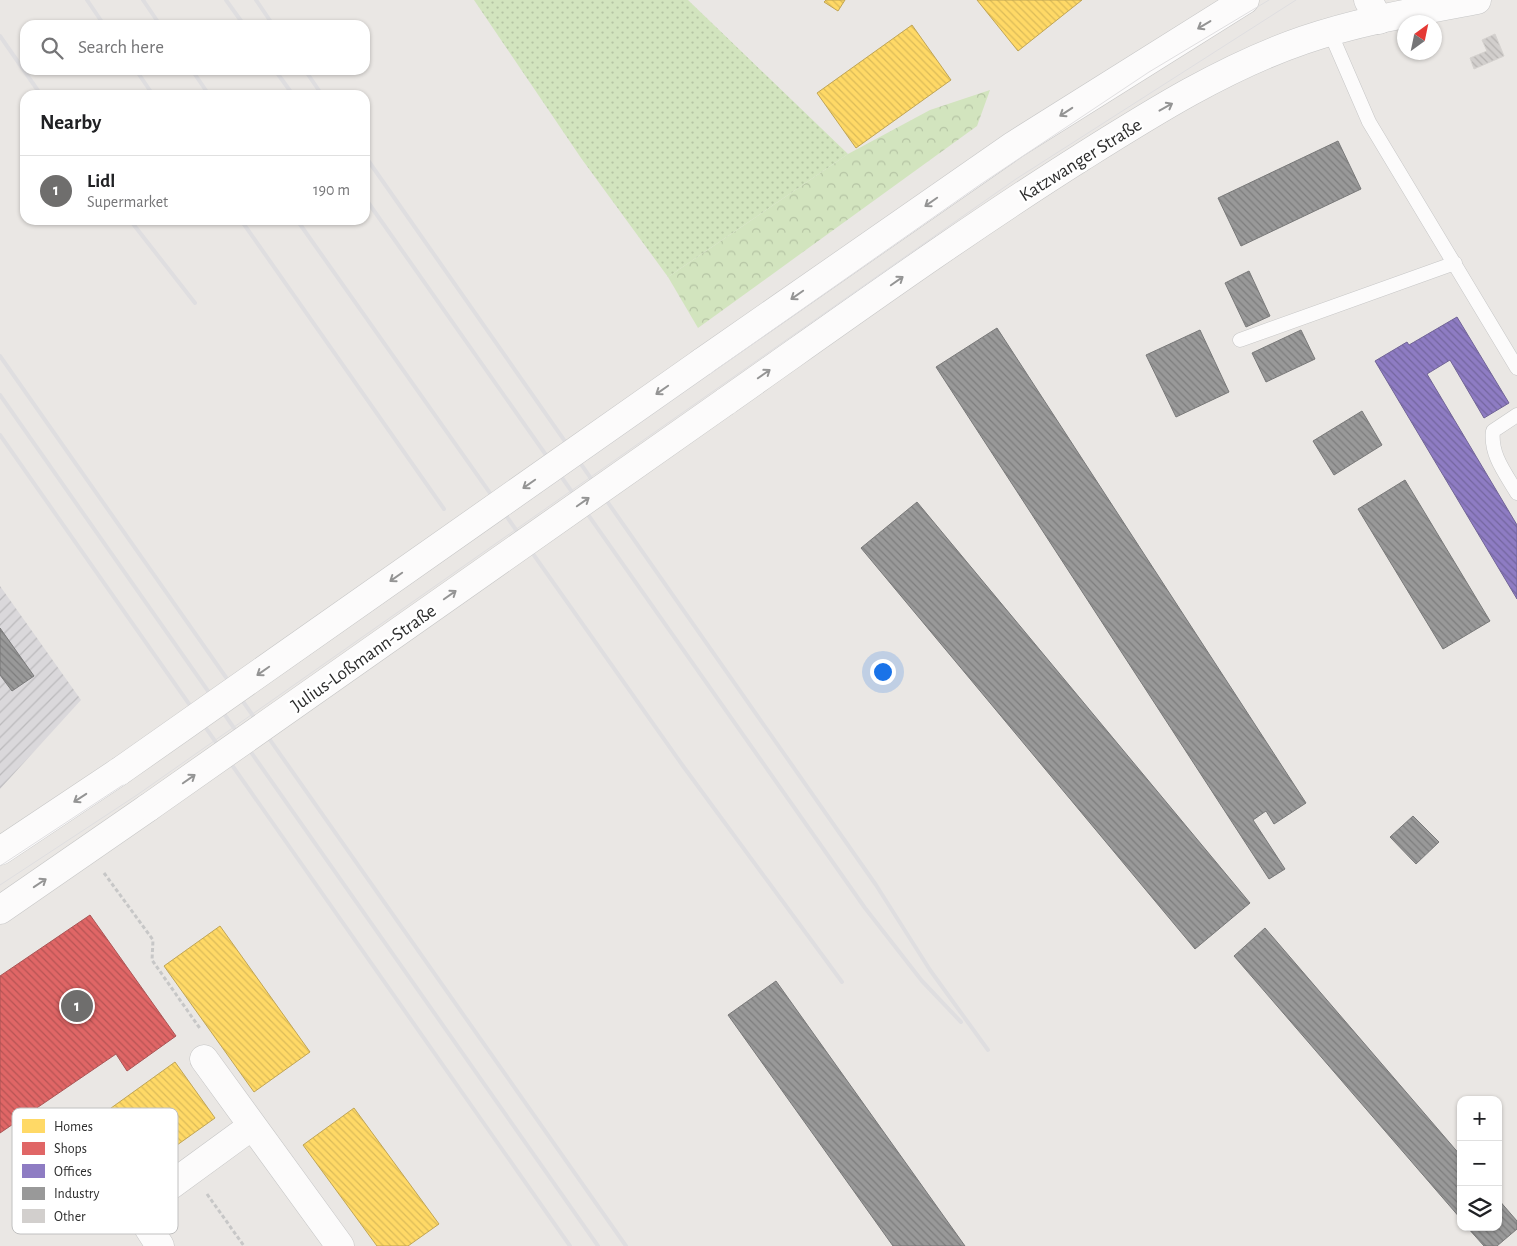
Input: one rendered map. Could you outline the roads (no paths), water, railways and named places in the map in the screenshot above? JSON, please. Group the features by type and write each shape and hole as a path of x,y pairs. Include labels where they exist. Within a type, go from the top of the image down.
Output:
{"main road":[{"path":"0,851 120,771 1014,145 1245,0"},
{"name":"Katzwanger Straße","path":"725,402 995,213 1131,126 1222,76 1279,50 1330,32 1373,10 1476,0"},
{"name":"Julius-Loßmann-Straße","path":"0,910 725,402"},
{"path":"204,1059 340,1246"},
{"path":"178,1180 252,1126"},
{"path":"152,1234 160,1246"}],"lane":[{"path":"1330,32 1369,122 1517,368"},
{"path":"1240,340 1454,263"},
{"path":"1517,415 1493,432 1492,441 1493,452 1517,493"}],"tram line":[{"path":"0,866 129,781 981,184 1149,72 1269,0"},
{"path":"0,885 137,795 1016,179 1296,0"}],"railway":[{"path":"87,0 101,20"},
{"path":"143,0 157,20"},
{"path":"226,0 240,20"},
{"path":"256,0 270,20"},
{"path":"0,36 20,65"},
{"path":"27,75 38,90"},
{"path":"139,75 150,90"},
{"path":"195,75 206,90"},
{"path":"279,75 289,90"},
{"path":"308,75 319,90"},
{"path":"370,163 876,885 930,970 988,1050"},
{"path":"370,205 865,908 922,981 961,1022"},
{"path":"134,225 195,303"},
{"path":"245,225 444,509"},
{"path":"301,225 683,766 842,982"},
{"path":"0,356 626,1246"},
{"path":"0,395 598,1246"},
{"path":"0,435 570,1246"}],"place":[{"name":"Lidl","path":"77,1006"}]}
